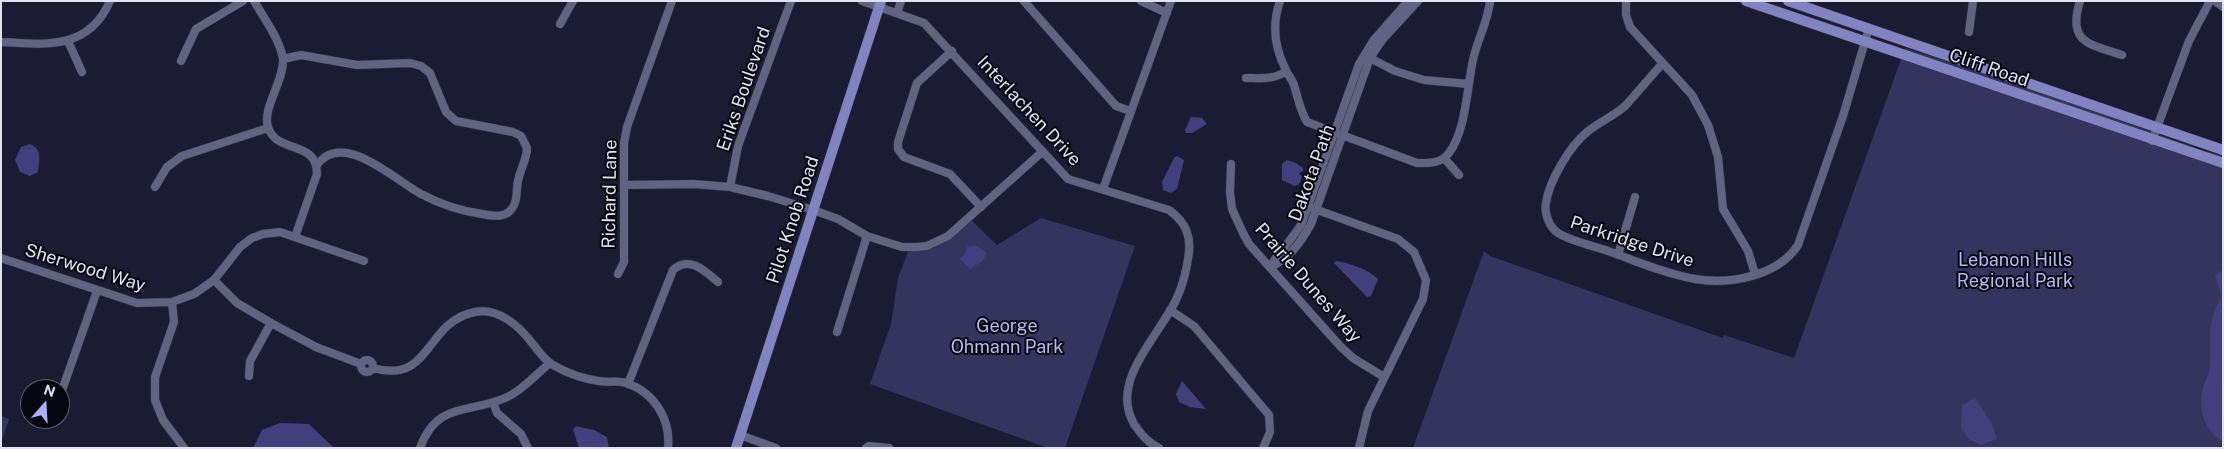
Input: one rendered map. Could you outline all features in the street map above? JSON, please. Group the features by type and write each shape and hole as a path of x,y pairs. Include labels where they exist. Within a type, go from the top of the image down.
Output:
{"main road":[{"name":"Cliff Road","path":"1746,1 2223,164"},
{"name":"Cliff Road","path":"1788,1 1805,4 2156,129 2223,150"},
{"name":"Pilot Knob Road","path":"736,448 880,4"}],"street":[{"path":"1,42 42,45 68,41 89,30 105,12 110,1"},
{"path":"181,61 196,29 243,1"},
{"path":"254,1 280,48 283,59 282,72 268,115 268,128 278,140 308,153 317,165"},
{"path":"560,24 573,1"},
{"name":"Richard Lane","path":"618,274 624,262 624,143 627,127 672,1"},
{"name":"Eriks Boulevard","path":"730,187 738,146 791,1"},
{"name":"Interlachen Drive","path":"862,1 880,4 898,13 924,22 1068,179 1169,210 1178,217 1186,228 1191,242 1180,291 1130,378 1127,400 1131,419 1141,434 1159,448"},
{"path":"898,13 901,1"},
{"path":"1024,1 1116,106 1130,111"},
{"path":"1141,1 1167,13"},
{"path":"1103,189 1130,111 1172,1"},
{"path":"1280,1 1274,25 1278,51 1286,71 1294,84 1301,111 1307,122 1417,163 1432,163 1444,158 1449,153 1458,132 1476,46 1490,1"},
{"name":"Dakota Path","path":"1270,267 1275,257 1294,238 1313,208 1372,41 1408,1"},
{"name":"Dakota Path","path":"1367,57 1418,1"},
{"path":"1626,1 1626,15 1630,27 1692,95 1708,125 1718,157 1723,209 1748,251 1755,274"},
{"path":"1969,32 1973,1"},
{"path":"2079,1 2075,17 2076,27 2081,38 2091,45 2122,55"},
{"path":"2152,141 2189,40 2210,1"},
{"path":"2214,1 2223,6"},
{"name":"Parkridge Drive","path":"1663,63 1623,107 1574,143 1564,160 1546,201 1547,218 1557,232 1618,255 1696,279 1723,280 1775,268 1791,256 1798,245 1843,116 1869,28"},
{"path":"68,41 82,72"},
{"path":"952,51 918,84 898,142 898,149 904,157 950,174 981,207"},
{"path":"283,59 301,55 357,65 410,62 421,66 430,73 446,112 456,120 519,135 526,144 527,152 518,178 515,202 506,214 496,216 465,211 435,201 401,183 377,164 357,156 336,154 321,160 317,165 316,174 295,237 364,261"},
{"path":"1367,57 1395,71 1424,80 1468,84"},
{"path":"1246,78 1271,77 1281,75 1286,71"},
{"path":"155,187 167,167 182,156 268,128"},
{"path":"624,185 694,184 730,187 813,210 838,219 868,236 902,247 927,246 948,236 1042,152"},
{"path":"1444,158 1459,175"},
{"name":"Prairie Dunes Way","path":"1231,164 1230,192 1232,209 1249,244 1340,346 1354,358 1384,377"},
{"path":"1618,255 1635,197"},
{"path":"1313,208 1398,239 1414,252 1423,269 1426,280 1423,299 1368,411 1359,448"},
{"name":"Sherwood Way","path":"1,258 137,303 172,302 194,294 214,280 240,247 252,238 262,234 280,232 295,237"},
{"path":"836,332 868,236"},
{"path":"628,384 673,270 679,265 688,263 702,268 718,282"},
{"path":"214,280 237,303 316,347 361,364 365,360 369,360 373,368 389,373 405,370 416,363 448,323 463,315 477,312 495,314 511,321 527,336 550,363 582,378 628,384 656,402 665,418 669,438 668,448"},
{"path":"66,379 97,291"},
{"path":"172,302 174,322 155,377 155,400 163,420 184,448"},
{"path":"1170,310 1194,326 1269,415 1270,432 1263,448"},
{"path":"249,376 250,361 271,323"},
{"path":"420,448 430,428 447,413 493,402 513,393 550,363"},
{"path":"493,402 497,413 520,434 528,448"},
{"path":"740,435 776,448"},
{"path":"866,448 869,446 889,448"}],"green space":[{"name":"Lebanon Hills Regional Park","path":"1905,48 2044,92 2203,151 2223,155 2223,448 1413,448 1484,251 1490,256 1723,338 1724,335 1794,358"},
{"name":"George Ohmann Park","path":"969,218 997,245 1041,218 1135,246 1065,448 1048,448 870,384 891,324 898,278 910,246 932,244"},
{"path":"1,416 9,419 1,443"}],"shaded area":[{"path":"1191,117 1202,118 1207,124 1192,133 1186,133 1185,130"},
{"path":"30,144 39,152 39,160 38,172 30,176 20,172 15,160 21,147"},
{"path":"1177,156 1184,160 1177,189 1171,193 1163,190 1162,182 1174,158"},
{"path":"1287,160 1303,168 1303,171 1299,173 1302,177 1299,184 1295,186 1282,180 1282,164"},
{"path":"975,245 986,252 984,259 970,269 960,259 965,254 967,247"},
{"path":"1336,261 1358,267 1378,279 1371,296 1367,297 1334,263"},
{"path":"2223,270 2223,441 2216,437 2206,425 2201,401 2210,369 2211,323 2222,296 2215,275"},
{"path":"1182,381 1206,409 1190,407 1179,402 1176,394"},
{"path":"1975,398 1992,424 1997,439 1981,445 1969,439 1961,428 1962,405"},
{"path":"280,423 309,424 334,448 253,448 262,430"},
{"path":"576,426 594,430 607,437 609,448 579,448 573,429"}]}
